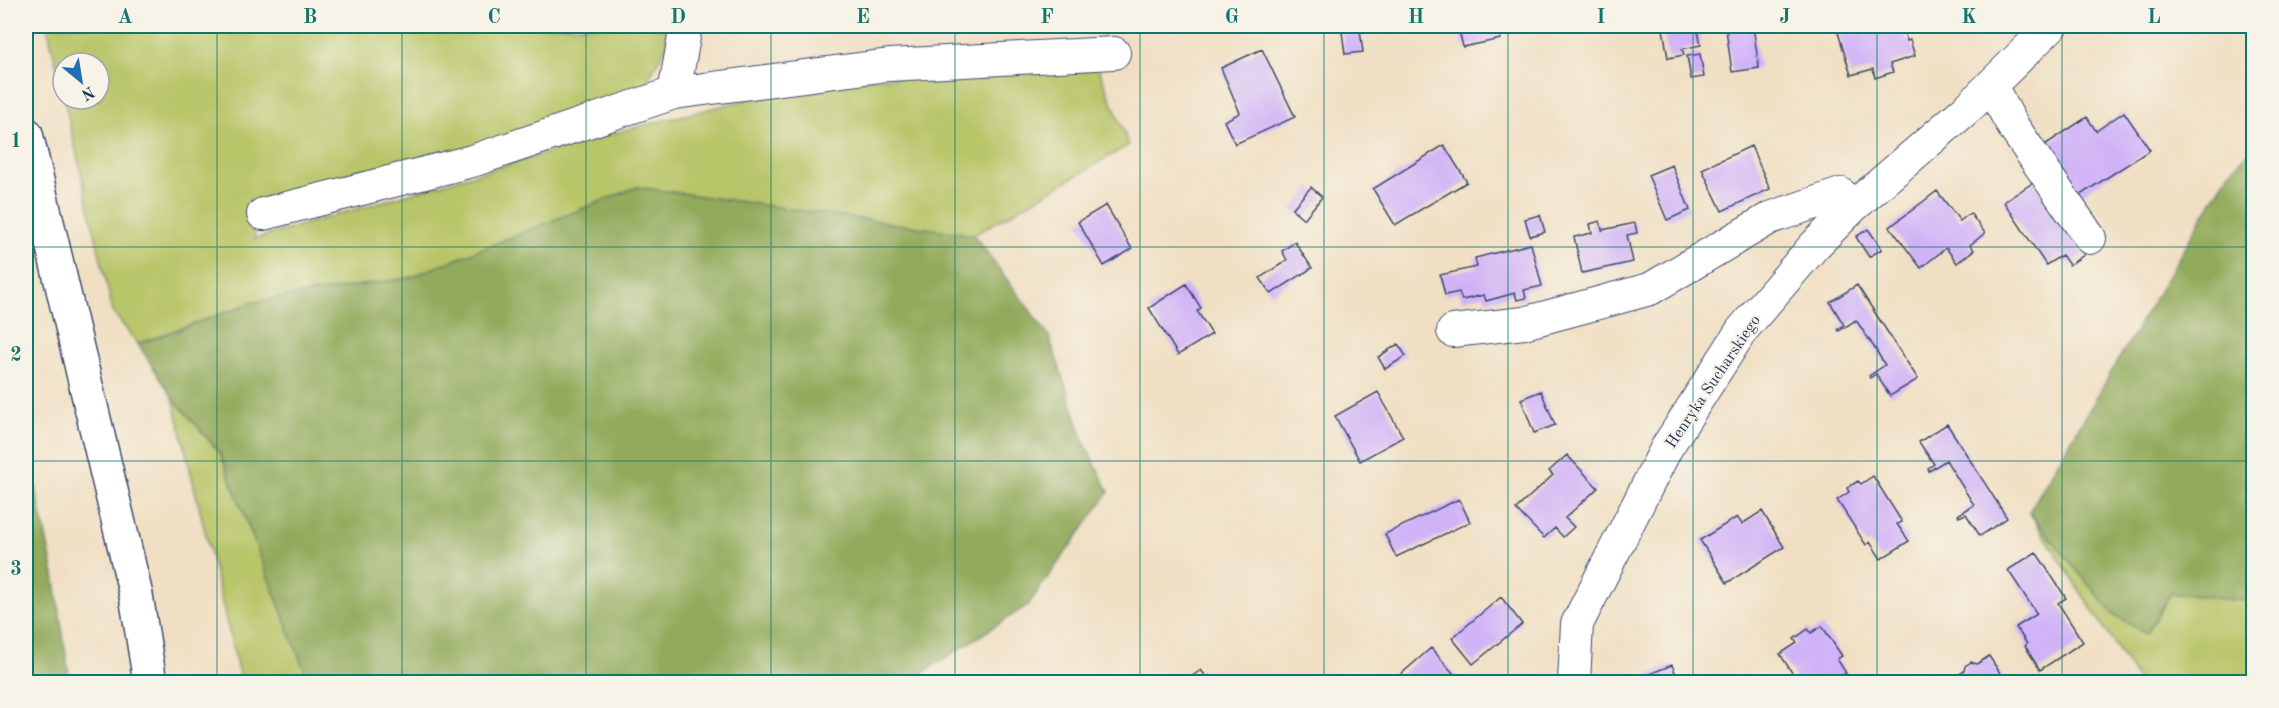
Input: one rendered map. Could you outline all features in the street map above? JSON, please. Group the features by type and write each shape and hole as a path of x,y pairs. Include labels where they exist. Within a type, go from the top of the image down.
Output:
{"highway":[{"path":"26,134 136,595 150,682"}],"street":[{"path":"674,93 686,26"},
{"name":"Henryka Sucharskiego","path":"1574,682 1577,624 1667,447 1742,330 1814,246 1853,207 1990,86 2051,26"},
{"path":"263,214 472,161 674,93 889,65 1114,53"},
{"path":"1990,86 2021,138 2090,238"},
{"path":"1453,331 1524,323 1650,290 1770,218 1841,194 1853,207"}],"green space":[{"path":"47,26 652,26 666,29 667,45 646,83 609,105 475,151 250,203 255,239 625,130 757,97 864,79 1097,65 1129,145 974,235 637,187 409,278 254,302 138,344 113,312 67,111 111,111 111,51 53,51"},
{"path":"2253,148 2253,602 2171,593 2146,634 2112,613 2029,512 2228,174"},
{"path":"637,187 974,235 1049,336 1084,442 1109,492 1028,605 908,682 309,682 220,453 173,398 138,344 254,302 409,278"},
{"path":"173,398 220,453 309,682 241,682"},
{"path":"26,441 54,575 70,682 26,682"},
{"path":"2029,512 2112,613 2146,634 2171,593 2253,602 2253,682 2139,682"}],"building":[{"path":"1458,26 1497,26 1501,39 1463,47"},
{"path":"1697,26 1701,45 1682,49 1684,55 1668,58 1663,29"},
{"path":"1753,26 1759,68 1732,72 1726,29"},
{"path":"1836,26 1863,26 1865,34 1892,26 1902,26 1915,56 1890,64 1893,72 1875,78 1873,69 1851,75"},
{"path":"1360,30 1363,52 1345,54 1342,32"},
{"path":"1262,49 1295,117 1235,144 1224,121 1240,113 1221,68"},
{"path":"1700,54 1704,77 1691,79 1687,56"},
{"path":"2124,112 2150,150 2074,199 2040,148 2087,117 2096,131"},
{"path":"1444,145 1467,182 1395,225 1373,189"},
{"path":"1751,146 1770,189 1722,211 1702,169"},
{"path":"1672,165 1690,210 1667,220 1648,175"},
{"path":"2034,182 2084,255 2069,265 2062,255 2046,265 2004,202"},
{"path":"1311,187 1322,197 1304,219 1292,209"},
{"path":"1937,191 1960,221 1970,213 1985,233 1970,245 1974,250 1957,263 1946,248 1921,268 1890,227"},
{"path":"1106,205 1132,249 1104,266 1078,222"},
{"path":"1540,215 1545,232 1530,236 1525,219"},
{"path":"1600,221 1602,230 1635,223 1637,233 1627,235 1633,262 1582,273 1574,237 1592,233 1590,224"},
{"path":"1868,229 1882,249 1869,257 1856,237"},
{"path":"1295,242 1312,268 1271,294 1260,278 1287,260 1282,251"},
{"path":"1531,244 1542,286 1524,290 1526,298 1517,300 1515,293 1486,301 1484,295 1462,300 1459,292 1445,295 1440,275 1477,267 1475,258"},
{"path":"1186,284 1201,308 1197,311 1212,334 1178,355 1149,308"},
{"path":"1857,285 1918,379 1890,396 1876,374 1870,378 1869,376 1885,365 1856,320 1839,331 1838,329 1844,325 1830,302"},
{"path":"1398,344 1406,356 1385,369 1378,357"},
{"path":"1541,391 1555,425 1534,433 1521,399"},
{"path":"1378,392 1403,437 1360,461 1335,416"},
{"path":"1947,424 2007,518 1980,536 1966,514 1959,517 1958,515 1974,505 1946,460 1929,471 1928,468 1934,464 1919,442"},
{"path":"1567,455 1598,488 1565,518 1574,527 1563,537 1555,528 1544,538 1516,509 1553,475 1549,471"},
{"path":"1873,476 1902,522 1897,524 1909,541 1881,559 1870,542 1866,545 1837,500 1849,492 1847,488 1858,481 1861,484"},
{"path":"1459,499 1470,522 1396,557 1385,534"},
{"path":"1762,511 1784,547 1727,583 1700,540 1737,517 1742,524"},
{"path":"2036,552 2066,598 2058,603 2083,642 2040,670 2016,627 2037,614 2008,570"},
{"path":"1501,597 1522,624 1473,664 1452,638"},
{"path":"1822,626 1842,656 1837,659 1846,673 1831,682 1798,682 1780,654 1797,643 1794,639 1808,629 1811,633"},
{"path":"1431,648 1461,682 1392,682"},
{"path":"1989,656 2006,682 1954,682 1952,679 1964,671 1965,666 1971,662 1977,664"},
{"path":"1672,665 1679,682 1629,682"},
{"path":"1201,670 1210,682 1184,682"}]}
